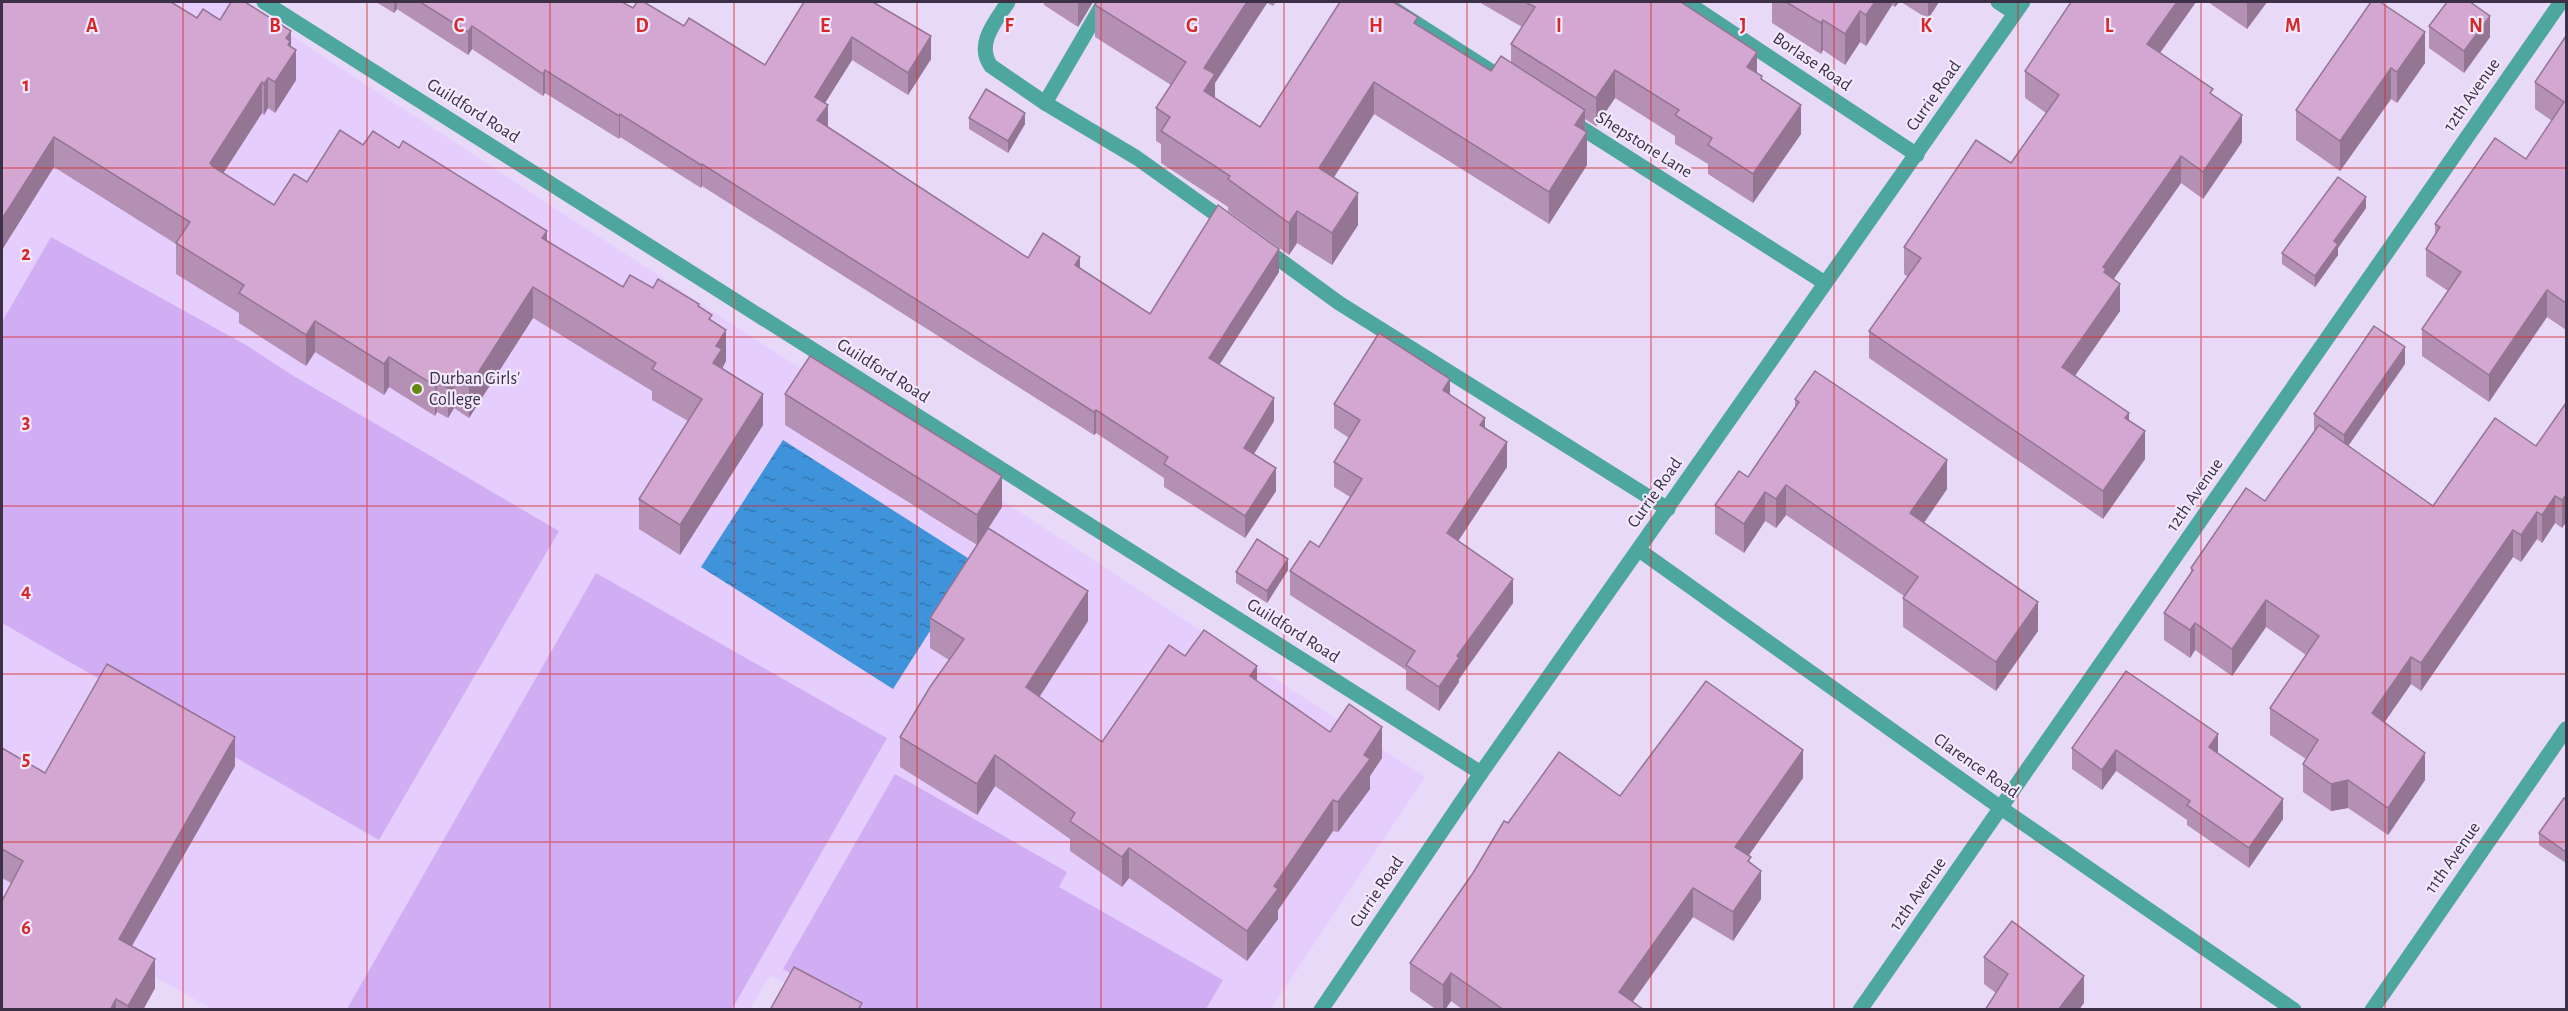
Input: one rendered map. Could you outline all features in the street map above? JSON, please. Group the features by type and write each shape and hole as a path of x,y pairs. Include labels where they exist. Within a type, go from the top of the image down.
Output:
{"street":[{"name":"Guildford Road","path":"264,2 1481,773"},
{"path":"1008,2 988,34 983,49 986,60 991,66 1045,103 1137,158 1339,303 1668,509"},
{"path":"1045,103 1104,2"},
{"path":"1383,2 1523,91"},
{"name":"Borlase Road","path":"1686,2 1917,155"},
{"path":"1998,2 2019,7"},
{"name":"12th Avenue","path":"1860,1010 2561,2"},
{"name":"Currie Road","path":"1321,1010 1481,773 2019,7"},
{"name":"Shepstone Lane","path":"1553,110 1825,283"},
{"name":"Clarence Road","path":"1639,550 2001,808 2294,1010"},
{"name":"11th Avenue","path":"2372,1010 2566,729"}],"shaded area":[{"name":"Durban Girls' College","path":"2,2 240,2 1425,777 1271,1009 834,1009 770,975 750,1009 212,1009 2,891"},
{"path":"51,237 246,345 292,375 559,531 379,840 2,623 2,322"},
{"path":"596,573 887,738 732,1009 347,1009"},
{"path":"895,774 1067,872 1059,887 1223,980 1206,1009 854,1010 783,969"}],"water":[{"path":"783,440 974,562 893,689 701,567"}],"building":[{"path":"2,2 171,2 197,18 203,9 220,20 231,2 245,2 291,31 286,38 290,41 288,45 296,50 275,82 268,78 264,84 262,82 210,163 212,166 274,205 294,174 307,182 340,130 363,145 373,131 399,148 403,141 547,231 542,238 623,287 630,275 653,288 658,279 699,304 698,306 712,315 709,319 726,330 716,346 722,349 713,363 763,394 680,525 639,499 702,399 652,369 656,363 533,287 469,387 454,377 448,388 437,381 435,386 389,357 384,364 315,321 306,335 239,293 244,285 176,243 190,222 54,137 2,219"},
{"path":"420,2 622,2 633,8 637,2 644,2 684,26 689,18 765,65 804,2 873,2 931,36 908,73 852,37 815,97 828,105 817,120 1028,258 1043,233 1080,257 1075,265 1150,314 1218,205 1279,249 1209,358 1274,398 1244,448 1276,468 1245,516 1164,464 1168,457 1096,410 1094,412 702,164 545,70 543,74 472,26 468,32"},
{"path":"1097,2 1247,2 1204,68 1215,74 1204,91 1260,127 1340,2 1393,2 1418,17 1414,23 1491,71 1501,56 1585,110 1575,125 1587,132 1549,192 1374,82 1319,168 1358,193 1332,233 1297,211 1289,223 1228,179 1230,176 1161,131 1170,117 1156,108 1186,62 1095,5"},
{"path":"1525,2 1681,2 1757,52 1747,67 1801,105 1753,174 1708,145 1712,138 1675,115 1679,110 1615,70 1596,98 1511,44 1535,7"},
{"path":"1786,2 1875,2 1866,15 1860,11 1845,34 1823,20 1821,23"},
{"path":"2071,2 2177,2 2147,44 2213,89 2210,93 2242,115 2203,172 2181,156 2103,267 2106,269 2104,272 2120,284 2062,367 2129,413 2125,418 2145,431 2103,491 1869,331 1921,258 1904,247 1976,140 2011,163 2059,95 2025,71"},
{"path":"2371,2 2380,2 2425,32 2397,72 2391,68 2340,141 2296,110"},
{"path":"2447,2 2470,2 2490,16 2464,51 2429,26"},
{"path":"2566,36 2566,303 2547,290 2489,375 2422,329 2461,272 2426,249 2440,227 2435,224 2495,138 2526,159 2564,102 2535,82"},
{"path":"986,89 1025,113 1008,141 969,118"},
{"path":"2338,177 2366,197 2334,241 2338,244 2315,276 2282,253"},
{"path":"2374,326 2405,347 2344,435 2314,414"},
{"path":"1379,333 1450,379 1443,390 1485,418 1480,425 1507,442 1447,533 1513,579 1457,656 1459,658 1439,687 1406,665 1415,651 1290,571 1310,541 1319,547 1362,479 1334,462 1360,420 1334,404"},
{"path":"810,356 1002,476 977,515 785,394"},
{"path":"1815,371 1947,460 1910,513 2038,602 1996,662 1903,598 1918,577 1786,485 1776,499 1765,492 1744,524 1715,505 1739,471 1748,477 1799,402 1795,399"},
{"path":"2566,403 2566,495 2562,500 2555,496 2542,515 2537,512 2521,535 2513,530 2421,663 2411,657 2372,713 2425,753 2388,808 2348,780 2331,784 2303,764 2318,740 2270,708 2319,636 2266,600 2232,649 2195,623 2190,630 2164,613 2193,570 2191,568 2246,488 2265,501 2319,425 2433,506 2495,418 2536,446"},
{"path":"988,528 1088,591 1026,687 1102,742 1169,645 1185,656 1204,630 1257,666 1250,676 1330,732 1349,704 1382,727 1364,755 1370,759 1338,802 1333,800 1274,886 1278,889 1247,931 1129,848 1122,857 1070,821 1075,813 995,755 977,784 900,737 930,687 964,639 930,618"},
{"path":"1257,539 1288,559 1267,591 1236,572"},
{"path":"107,664 235,737 119,939 155,959 128,1006 116,999 110,1010 2,1010 2,901 23,861 2,849 2,748 45,773"},
{"path":"2126,671 2218,734 2209,747 2283,799 2249,848 2187,805 2190,801 2116,750 2102,770 2072,748"},
{"path":"1706,681 1803,750 1735,847 1751,857 1748,861 1761,871 1733,912 1693,888 1619,992 1644,1010 1504,1010 1451,973 1443,985 1410,963 1473,873 1504,821 1508,823 1559,752 1620,796"},
{"path":"2564,798 2566,799 2566,852 2539,833"},
{"path":"2012,921 2084,976 2058,1010 1985,1010 2008,974 1984,957"},
{"path":"794,967 862,1003 858,1010 770,1010"}],"place":[{"name":"Durban Girls' College","path":"417,389"}]}
